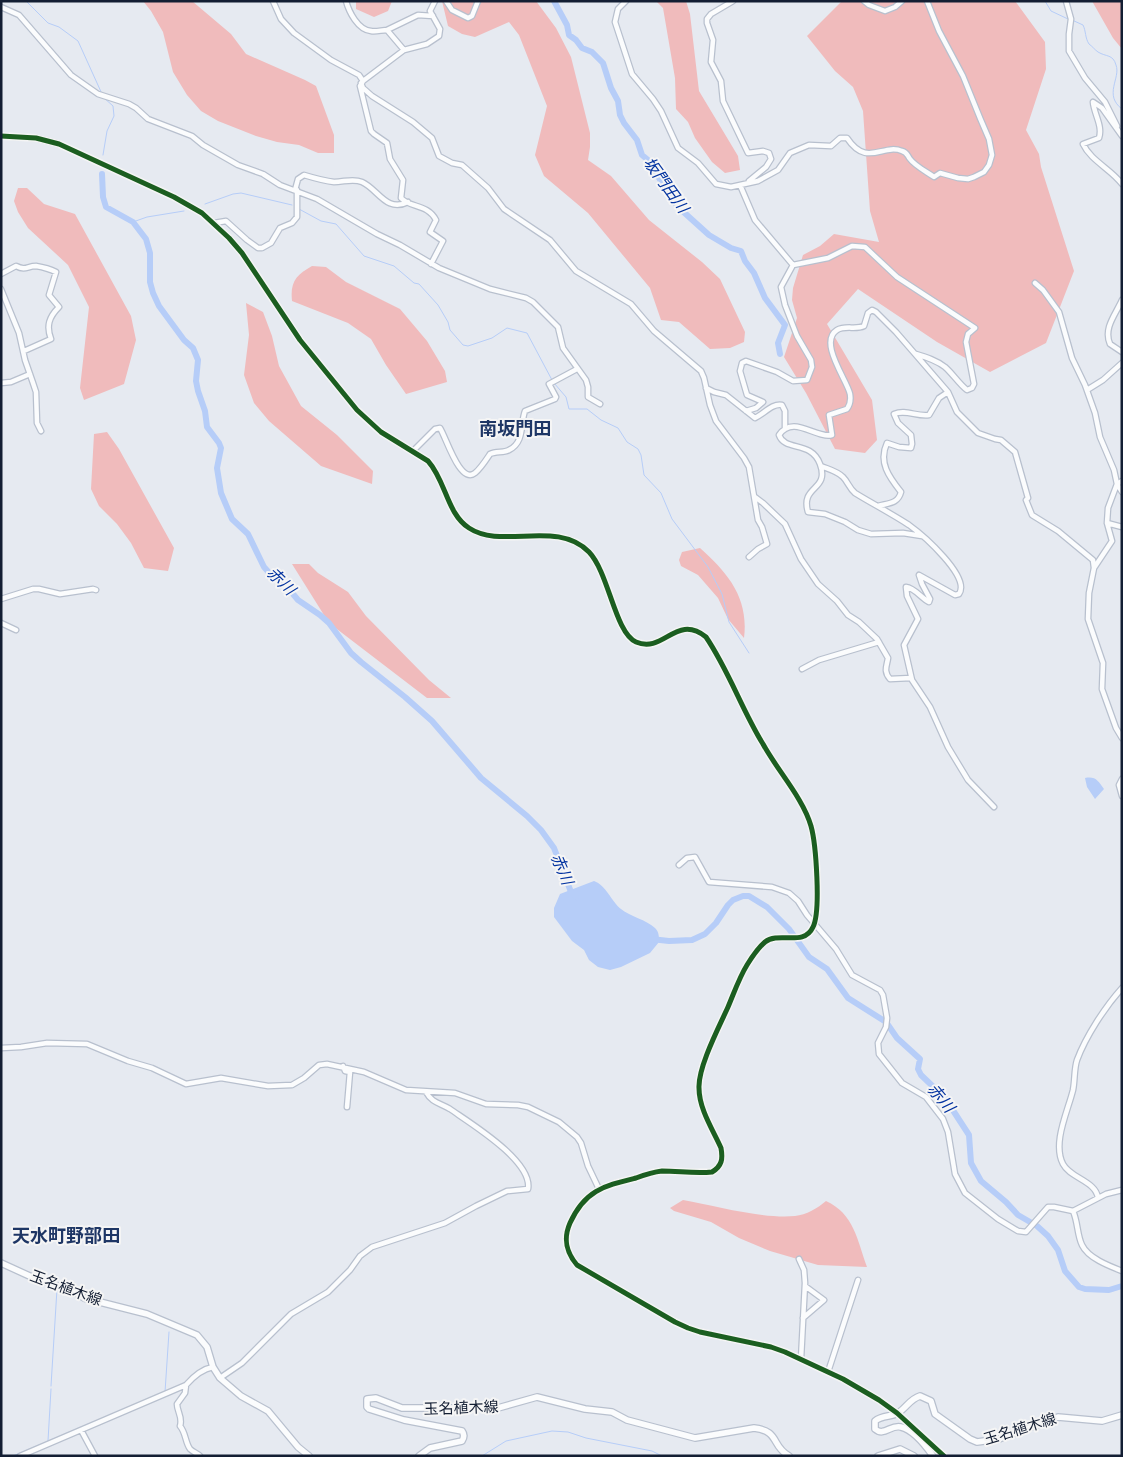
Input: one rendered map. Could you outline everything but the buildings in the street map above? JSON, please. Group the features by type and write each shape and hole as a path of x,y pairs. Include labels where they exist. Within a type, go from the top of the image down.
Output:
{"main road":[{"name":"玉名植木線","path":"1,1263 34,1278 73,1291 84,1298 147,1314 197,1335 207,1347 213,1367 220,1378 241,1396 274,1416 289,1438 310,1456"},
{"name":"玉名植木線","path":"934,1456 913,1434 904,1428 896,1426 882,1432 876,1430 874,1424 876,1420 897,1413 915,1398 923,1396 931,1401 935,1414 970,1440 983,1443 1058,1417 1102,1422 1122,1415"},
{"name":"玉名植木線","path":"419,1456 430,1448 462,1442 464,1433 462,1431 404,1420 369,1409 367,1400 376,1398 402,1408 498,1408 537,1397 578,1408 612,1412 627,1420 695,1438 754,1428 761,1429 772,1435 779,1448 789,1456"},
{"path":"878,1456 900,1449 914,1456"}],"street":[{"path":"273,1 281,19 294,33 331,60 359,75 363,88 372,96 413,122 432,138 439,156 452,163 462,165 488,188 504,209 550,240 576,271 631,304 654,331 697,366 704,378 716,421 749,467 758,520 767,544 750,557"},
{"path":"346,1 352,16 364,29 370,31 387,30 418,15 433,16"},
{"path":"431,264 443,241 430,232 436,220 432,214 420,206 401,198 403,180 390,159 387,143 374,134 369,126 361,90 362,82 404,50 427,44 439,36 440,29 431,9 435,1"},
{"path":"446,1 452,10 468,18 472,16 478,1"},
{"path":"626,1 618,9 615,22 632,74 661,111 675,143 683,154 698,163 716,184 727,187 758,180 778,170 790,153 810,145 831,146 842,138 847,138 852,145 870,154 900,149 906,152 910,160 934,177 940,173 968,179 984,172 989,165 992,155 988,139 963,76 948,51 928,1"},
{"path":"733,1 711,14 707,19 707,23 713,40 712,62 721,81 723,101 730,117 748,153 763,151 769,153 771,159 766,167 748,182"},
{"path":"864,1 885,11 895,7 902,1"},
{"path":"1066,1 1071,19 1068,34 1069,51 1085,78 1109,108 1122,136"},
{"path":"1,7 19,16 71,75 102,95 129,104 151,120 192,136 238,165 263,174 280,185 317,199 431,264 490,289 526,298 533,302 558,327 563,348 586,380 588,397 600,404"},
{"path":"387,30 404,50"},
{"path":"1122,136 1102,108 1093,102 1094,111 1101,129 1100,135 1099,138 1084,144 1087,152 1113,173 1122,184"},
{"path":"1,136 36,138 59,144 174,197 202,213 242,253 305,346 358,410 381,432 413,451 434,467 459,519 464,525 475,532 488,535 555,536 571,540 586,550 602,570 623,629 636,642 649,644 682,630 689,629 695,630 706,637 763,745 795,795 809,822 814,840 816,861 817,915 812,930 804,936 770,939 755,953 743,972 703,1067 699,1088 700,1097 721,1148 723,1156 721,1164 712,1172 660,1171 599,1188 583,1202 568,1228 567,1250 577,1265 675,1322 700,1332 771,1347 828,1372 866,1392 897,1413 944,1456"},
{"path":"214,223 226,221 247,240 258,248 262,248 271,243 280,228 297,217 296,190 298,179 304,175 334,182 356,180 363,182 391,205 403,205 408,202"},
{"path":"740,185 755,220 793,265"},
{"path":"793,265 828,258 852,246 865,247 897,276 975,328 968,334 966,342 974,384 972,388 967,390 963,387 938,362 914,354"},
{"path":"746,410 756,408 763,402 747,395 740,371 742,363 746,361 777,372 793,381 807,380 811,374 811,360 797,336 782,295 781,287 793,265"},
{"path":"1,274 16,266 26,269 34,266 56,272 49,292 50,298 58,307 52,314 48,325 51,339 24,351"},
{"path":"1035,283 1043,290 1059,312 1072,358 1087,390 1095,413 1100,437 1120,482 1122,492"},
{"path":"1,289 19,333 36,392 36,423 41,431"},
{"path":"1122,300 1107,334 1110,344 1122,352"},
{"path":"922,536 904,533 871,534 858,530 846,522 826,514 808,512 807,499 812,490 820,483 822,478 821,466 813,453 804,448 784,443 779,433 785,429 801,426 821,435 832,435 829,415 847,409 850,405 850,394 833,360 831,342 836,330 864,326 868,312 872,310 896,332 948,392 957,412 972,427 986,437 1001,440 1016,452 1028,498 1026,500 1032,515 1058,531 1090,556 1094,563 1094,568"},
{"path":"1087,390 1103,380 1122,363"},
{"path":"413,451 435,429 440,428 456,463 467,474 472,474 476,472 490,454 508,451 514,447 521,436 526,411 555,400 556,397 549,384 577,369"},
{"path":"1,383 11,382 30,374"},
{"path":"706,388 726,395 755,418 762,415 772,406 782,405 785,411 785,429"},
{"path":"878,506 896,502 900,495 883,463 884,450 888,443 899,447 911,448 912,444 911,435 898,423 894,414 901,411 922,416 929,415 939,398 948,392"},
{"path":"821,466 842,476 851,489 910,526 950,564 957,576 962,586 962,591 955,595 919,575 930,599 929,602 911,588 906,587 907,596 918,619 904,645 912,678 930,707 948,747 968,780 994,807"},
{"path":"1120,482 1108,508 1107,523 1112,541 1094,568 1089,587 1088,619 1103,663 1102,689 1116,728 1122,738"},
{"path":"755,497 786,524 802,559 818,584 837,601 848,615 867,629 879,642 888,658 885,670 890,679 912,678"},
{"path":"1107,523 1122,527"},
{"path":"1,600 33,589 60,594 96,590"},
{"path":"1,624 16,630"},
{"path":"802,669 819,660 879,642"},
{"path":"1122,779 1119,785 1122,796"},
{"path":"679,865 687,858 695,857 709,882 772,887 788,893 798,902 836,949 852,975 878,988 883,995 887,1018 886,1028 878,1043 879,1054 902,1083 926,1097 943,1119 948,1132 954,1174 965,1193 998,1219 1022,1232 1028,1230 1048,1207 1067,1208 1073,1211 1085,1250 1122,1272"},
{"path":"1098,1198 1095,1190 1064,1167 1059,1137 1072,1091 1078,1059 1110,1003 1122,988"},
{"path":"1,1048 47,1043 87,1044 128,1061 152,1068 186,1084 222,1078 268,1086 292,1085 322,1064 343,1066 364,1072 406,1090 455,1094 486,1104 528,1107 559,1122 570,1130 581,1143 588,1166 599,1188"},
{"path":"343,1066 345,1071 350,1072 347,1107"},
{"path":"220,1378 242,1363 291,1314 328,1292 350,1270 360,1256 372,1247 445,1223 507,1191 528,1189 526,1176 509,1152 492,1138 431,1099 426,1092"},
{"path":"1073,1211 1098,1198 1122,1190"},
{"path":"799,1259 804,1270 805,1286 800,1359"},
{"path":"828,1372 858,1280"},
{"path":"803,1318 824,1300 805,1286"},
{"path":"20,1456 186,1385 208,1368 213,1367"},
{"path":"186,1385 185,1393 176,1404 182,1417 180,1426 184,1430 190,1449 200,1456"},
{"path":"81,1430 95,1456"}],"shaded area":[{"path":"143,1 192,1 231,34 246,54 316,86 334,135 334,153 318,153 299,145 277,142 256,136 218,121 201,111 187,95 173,72 163,32"},
{"path":"356,1 392,1 388,11 374,17 356,9"},
{"path":"442,1 536,1 556,28 571,57 590,133 588,160 611,176 649,220 702,262 720,279 745,332 744,342 730,348 710,349 679,322 661,320 650,288 588,213 544,176 535,155 547,106 519,35 509,22 475,37 462,34 448,26"},
{"path":"656,1 686,1 690,14 699,91 738,156 740,170 725,173 712,162 695,138 688,122 676,109 675,78 663,8"},
{"path":"842,1 1015,1 1045,42 1046,69 1026,130 1039,154 1041,167 1074,271 1046,343 990,372 937,342 858,289 827,324 872,400 877,440 865,453 835,449 806,393 784,357 797,318 792,300 793,288 803,255 820,246 834,234 879,242 870,211 863,111 853,87 835,71 807,36"},
{"path":"1092,1 1122,1 1122,49 1113,38"},
{"path":"18,188 27,188 44,204 75,214 131,316 136,340 124,384 84,400 80,388 89,307 68,265 28,228 18,212 14,201"},
{"path":"312,266 326,267 346,282 400,309 427,341 445,371 447,382 406,394 371,339 348,323 292,301 292,289 295,280"},
{"path":"246,303 263,312 272,336 279,366 301,406 337,435 373,471 372,484 321,466 269,421 254,403 244,375 249,335"},
{"path":"107,432 119,449 174,548 168,571 144,568 131,543 117,524 99,506 91,489 94,434"},
{"path":"700,548 728,577 740,599 745,624 744,638 728,619 718,598 698,575 681,566 679,560 682,552"},
{"path":"292,564 309,564 318,573 348,592 366,616 429,680 451,698 427,698 329,623"},
{"path":"683,1200 768,1216 795,1216 803,1214 816,1209 826,1201 835,1206 849,1220 867,1267 818,1265 770,1251 739,1238 711,1222 674,1211 670,1208"}],"water":[{"path":"1085,778 1094,778 1104,789 1095,799 1087,787"},
{"path":"594,881 602,886 621,909 652,925 656,930 659,934 659,942 650,953 621,967 610,970 598,967 589,960 584,950 572,941 554,917 554,908 560,894"}],"waterway":[{"path":"26,1 48,23 59,27 78,41 102,94"},
{"name":"坂門田川","path":"554,1 567,25 569,35 582,48 592,52 603,63 611,88 618,101 620,115 624,123 637,140 642,155 648,160 678,207 709,235 731,248 741,251 745,261 754,273 765,298 785,325 778,343 780,354"},
{"path":"1045,1 1051,11 1068,19"},
{"path":"1072,20 1083,25 1089,44 1098,52 1111,57 1115,61 1117,70 1113,92 1116,104 1122,109"},
{"path":"103,97 113,106 114,116 107,131 103,155"},
{"name":"赤川","path":"102,174 103,197 106,207 133,222 146,239 150,253 150,282 153,293 159,306 184,340 193,348 198,360 196,381 198,391 205,411 207,427 221,448 217,468 221,493 232,519 248,534 264,567 272,576 288,588 298,600 329,623 351,653 432,721 481,778 541,830 554,848 571,892 576,897"},
{"path":"205,204 241,193 292,205"},
{"path":"299,209 321,221 336,224 364,256 394,266 414,283 419,284 438,305 448,322 450,330 463,345 468,346 492,338 507,328 527,333 552,380"},
{"path":"133,222 147,217 184,211"},
{"path":"554,383 566,397 569,409 587,409 601,420 618,428 627,442 638,449 641,455 644,475 661,493 672,519 708,567 722,594 729,622 749,653"},
{"name":"赤川","path":"651,939 669,941 692,940 705,934 716,923 728,905 733,900 743,896 749,896 767,907 789,929 809,957 827,969 848,998 886,1022 897,1038 920,1059 918,1069 921,1075 945,1098 969,1135 971,1163 981,1181 1018,1215 1037,1226 1048,1236 1058,1250 1065,1271 1079,1287 1109,1290 1122,1286"},
{"path":"51,1386 57,1289"},
{"path":"164,1392 169,1332"},
{"path":"48,1441 51,1389"},
{"path":"13,1456 105,1417"},
{"path":"482,1456 506,1441 552,1431 568,1432 586,1438 652,1451 662,1456"}],"cycle path":[{"path":"1,136 36,138 59,144 174,197 202,213 242,253 300,340 357,410 381,432 428,461 439,478 451,506 462,522 469,528 482,534 497,536 561,537 576,542 589,552 596,562 617,615 629,636 636,642 655,643 686,629 696,631 706,637 722,663 755,731 802,805 811,826 816,862 817,907 815,919 813,927 804,936 771,939 765,942 758,950 742,975 710,1047 702,1069 699,1088 701,1104 721,1148 722,1159 720,1165 712,1172 706,1173 655,1172 597,1191 582,1203 570,1223 566,1240 568,1250 577,1265 675,1322 700,1332 771,1347 843,1379 897,1413 944,1456"}],"district":[{"name":"南坂門田","path":"515,429"},
{"name":"天水町野部田","path":"66,1236"}]}
